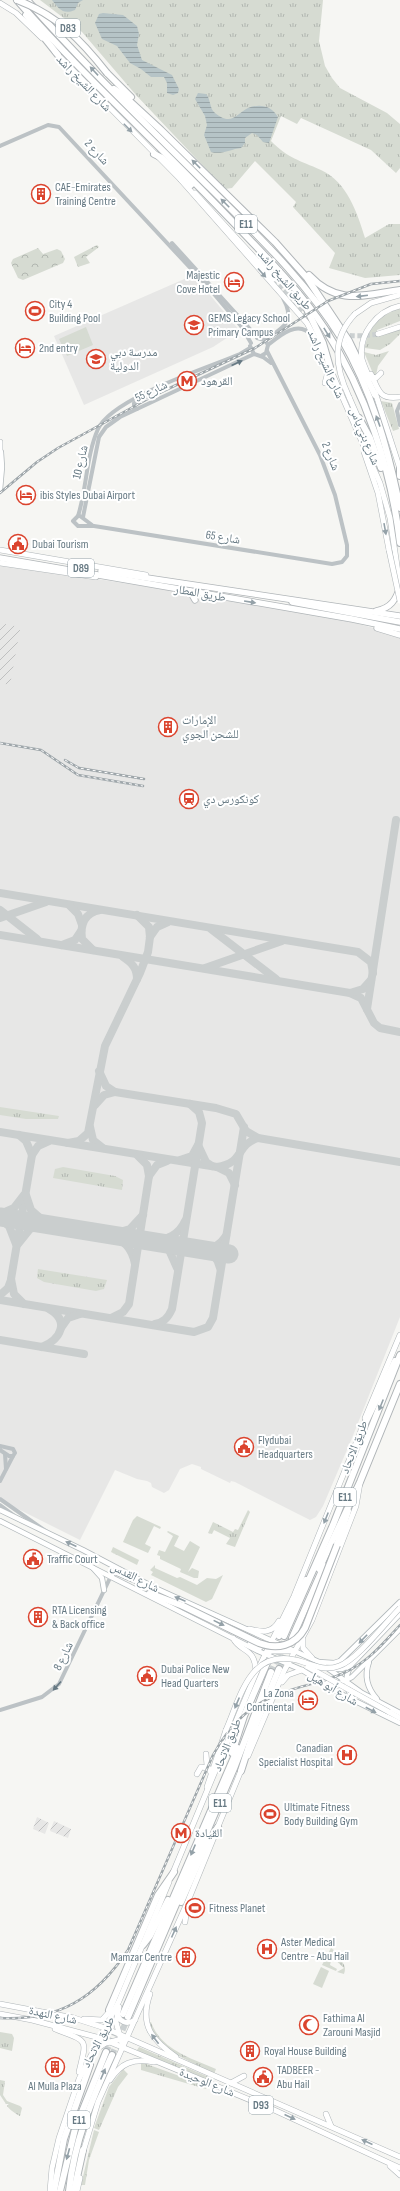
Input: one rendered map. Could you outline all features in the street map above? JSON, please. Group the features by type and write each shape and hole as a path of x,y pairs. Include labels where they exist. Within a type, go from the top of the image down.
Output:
{"highway":[{"path":"17,0 58,55"},
{"name":"D83","path":"17,0 43,11 67,28 81,41 161,130"},
{"name":"طريق الشيخ راشد","path":"17,0 116,105 200,188 271,262 300,295 329,335 356,386 375,432 389,484 400,543"},
{"name":"طريق الشيخ راشد","path":"27,0 109,87 281,260 317,302 341,339 358,370 378,419 390,458 400,508"},
{"path":"109,87 123,95 161,130 274,242 316,289 339,325 376,395"},
{"path":"154,154 162,158 193,186 200,188"},
{"path":"274,242 284,249 318,284 337,294 358,297 400,290"},
{"path":"289,258 312,290 317,302"},
{"path":"300,295 318,333 330,367"},
{"path":"359,418 370,438 384,476 389,484"},
{"path":"390,458 400,491"},
{"path":"400,468 400,476"},
{"name":"طريق المطار","path":"0,554 287,600 353,608 400,616"},
{"name":"طريق المطار","path":"0,558 352,619 374,625 400,628"},
{"path":"373,612 390,606 396,598 400,586"},
{"path":"190,591 195,600"},
{"path":"287,600 298,604 400,622"},
{"path":"348,604 353,608"},
{"path":"277,613 285,607"},
{"path":"352,619 400,628"},
{"path":"374,625 380,630 400,635"},
{"path":"362,1430 390,1370 400,1355"},
{"name":"طريق الاتحاد","path":"400,1355 349,1486 340,1499 285,1637 313,1594 331,1549 333,1537 360,1482 400,1384"},
{"path":"149,1594 183,1606 266,1646 286,1645 298,1639 305,1628 346,1521 348,1507"},
{"path":"220,1789 244,1716 267,1663"},
{"path":"241,1771 256,1724 278,1669"},
{"name":"طريق الاتحاد","path":"270,1671 235,1766 164,1933 123,2014 270,1671"},
{"path":"164,1933 187,1890 208,1841 218,1827"},
{"path":"108,2010 158,1895 174,1872"},
{"path":"143,1945 150,1936 172,1891 178,1883"},
{"name":"طريق الاتحاد","path":"60,2191 76,2129 109,2053 82,2127 74,2159 69,2191"},
{"path":"54,2191 64,2139 90,2065"},
{"path":"74,2191 83,2150"}],"main road":[{"name":"شارع الشيخ راشد","path":"0,3 22,18 165,166 181,180 311,328 324,353 354,424 374,466 390,518 400,586"},
{"path":"181,180 210,208 274,279"},
{"name":"شارع بني ياس","path":"390,518 388,503 380,474 338,368 337,348 343,330 355,314 376,301 400,295"},
{"path":"400,306 388,310 373,322 365,336 362,352 363,362 376,395 400,468"},
{"path":"378,334 400,326"},
{"path":"362,352 379,392 383,396 390,398 400,397"},
{"path":"326,383 330,367"},
{"path":"372,377 376,378 381,374"},
{"path":"354,424 377,487 400,601"},
{"path":"0,442 0,456"},
{"path":"0,450 2,467 0,490"},
{"path":"0,546 16,552"},
{"path":"0,550 82,563 145,575 162,580"},
{"path":"39,556 46,553"},
{"path":"77,558 82,563"},
{"path":"0,562 31,568 156,585"},
{"path":"31,568 37,573"},
{"name":"طريق الاتحاد","path":"50,2191 55,2155 78,2079 124,1991 207,1790 215,1775 256,1673 294,1596 362,1430 368,1410 400,1335"},
{"name":"طريق الاتحاد","path":"78,2191 83,2150 91,2119 188,1901 241,1771 288,1663 312,1620 356,1506 360,1482"},
{"name":"شارع القدس","path":"0,1510 155,1588 249,1629 272,1641"},
{"name":"شارع القدس","path":"0,1522 149,1594 265,1654"},
{"path":"91,1566 102,1578 104,1590"},
{"path":"111,1576 114,1572 140,1584 155,1588"},
{"path":"249,1629 266,1632 274,1628 294,1596"},
{"path":"319,1662 334,1663 340,1661 400,1602"},
{"path":"209,1771 252,1672 270,1660 281,1658 322,1668 341,1666 356,1655 400,1608"},
{"path":"329,1669 340,1670 351,1665 400,1614"},
{"path":"317,1678 333,1685 346,1681 357,1673 400,1629"},
{"path":"233,1638 242,1639 260,1648 265,1644 265,1640 262,1637"},
{"path":"233,1638 252,1655 256,1673"},
{"path":"303,1638 304,1648 312,1658"},
{"path":"272,1641 278,1652 288,1663"},
{"name":"شارع أبو هيل","path":"272,1641 312,1658 381,1703 400,1713"},
{"path":"265,1654 270,1651 294,1651"},
{"name":"شارع أبو هيل","path":"265,1654 302,1670 359,1704 400,1723"},
{"path":"371,1658 367,1671 367,1682 370,1691 381,1703"},
{"path":"294,1660 400,1718"},
{"path":"351,1665 346,1681 349,1693 359,1704"},
{"path":"274,1697 288,1675 302,1670"},
{"path":"206,1754 209,1771 207,1790"},
{"path":"197,1774 203,1767 209,1771"},
{"path":"185,1922 188,1901"},
{"path":"161,1962 148,2001 147,2022 150,2033 157,2042 185,2063"},
{"path":"123,2047 116,2022 123,2014 124,1991"},
{"path":"74,2018 95,2021 105,2018 124,1991"},
{"name":"شارع النهدة","path":"0,2004 74,2018 105,2028"},
{"name":"شارع النهدة","path":"0,2014 46,2023 100,2038"},
{"path":"123,2014 118,2018 123,2022 130,2023 136,2019"},
{"path":"46,2023 76,2036 83,2042 85,2052 78,2079"},
{"name":"شارع الوحيدة","path":"105,2028 120,2037 127,2038 400,2156"},
{"path":"92,2052 120,2037"},
{"name":"شارع الوحيدة","path":"100,2038 272,2109 400,2168"},
{"path":"102,2093 118,2070 126,2063 139,2060 164,2065"},
{"path":"231,2083 244,2076"},
{"path":"326,2114 331,2126"},
{"path":"368,2154 373,2154 400,2164"},
{"path":"386,2162 400,2175"}],"street":[{"name":"شارع 2","path":"0,146 48,125 58,126 165,238 234,316 251,345"},
{"name":"شارع 2","path":"165,238 190,262 258,338"},
{"path":"265,340 282,328 288,320 289,311 282,296"},
{"path":"268,346 284,333 298,328 309,332 324,353"},
{"path":"258,338 265,340 268,346 267,351 261,356 254,354 251,345 258,338"},
{"name":"شارع 55","path":"108,416 121,406 151,391 223,361 251,345"},
{"name":"شارع 2","path":"267,351 308,429 328,475 348,545 346,558"},
{"name":"شارع 55","path":"103,430 113,421 137,408 254,354"},
{"name":"شارع 2","path":"261,356 275,368"},
{"path":"222,370 223,361"},
{"path":"137,408 134,407 134,403 149,397 151,391"},
{"path":"400,404 397,411 400,425"},
{"path":"121,406 125,409 126,414"},
{"name":"شارع 10","path":"82,517 96,436 108,416"},
{"name":"شارع 10","path":"82,517 98,441 103,430"},
{"path":"82,517 82,525"},
{"name":"شارع 65","path":"94,526 82,517 74,518 74,524 78,526 94,526 332,564 339,564 346,558"},
{"path":"0,1446 14,1450 15,1453 0,1481"},
{"path":"0,1450 9,1456 13,1456"},
{"path":"5,1454 6,1469"},
{"path":"0,1499 16,1512 37,1523 49,1534"},
{"path":"0,1505 19,1520"},
{"name":"شارع 8","path":"0,1710 37,1699 53,1690 62,1679 111,1576"}],"shaded area":[{"path":"52,0 83,0 78,3 75,10 67,12 59,8"},
{"path":"99,14 123,15 137,26 139,34 137,45 142,60 172,75 179,89 178,93 173,95 167,93 167,83 164,77 151,77 130,63 117,46 102,39 95,23"},
{"path":"198,93 206,94 209,98 213,111 226,119 234,118 252,106 265,106 272,110 278,117 269,143 263,142 257,135 252,133 245,138 245,143 241,148 223,152 211,152 204,135 207,125 205,116 195,99"},
{"path":"189,277 195,277 239,330 213,347 84,405 54,336"},
{"path":"0,564 279,607 351,622 396,634 400,637 400,1317 352,1438 323,1506 316,1517 310,1520 235,1482 231,1481 230,1483 201,1469 201,1467 192,1464 180,1469 169,1490 164,1493 152,1487 151,1483 147,1481 137,1479 115,1470 80,1540 0,1500"},
{"path":"0,623 15,626 20,630 10,685 0,683"},
{"path":"37,1817 49,1823 45,1834 33,1829"},
{"path":"54,1821 71,1829 68,1838 50,1831"}],"green space":[{"path":"40,0 323,0 319,41 325,66 340,88 387,113 400,124 400,168 396,173 371,150 301,118 297,124 281,116 271,141 283,152 321,170 338,182 350,199 365,238 389,224 400,224 400,275 365,278 329,268 335,253 293,207 296,202 255,161 232,188 225,189 136,95 82,32"},
{"path":"97,245 99,247 86,257 90,263 78,267 74,257"},
{"path":"38,248 43,254 57,249 61,251 65,259 63,263 23,280 18,278 11,263 13,259"},
{"path":"400,308 400,321 377,330 378,335 400,329 400,334 390,344 380,350 365,348 369,334 376,323 387,314"},
{"path":"86,327 93,345 67,356 59,339"},
{"path":"389,351 378,366 376,375 374,376 364,352 376,355"},
{"path":"381,401 392,403 399,429 393,431"},
{"path":"0,1107 59,1116 58,1119 26,1119 0,1115"},
{"path":"63,1167 115,1176 123,1180 122,1190 53,1178 55,1169"},
{"path":"38,1269 107,1280 104,1289 96,1291 44,1282 37,1278"},
{"path":"248,1510 250,1512 235,1547 226,1544 230,1538 214,1530 212,1534 208,1533 213,1522 233,1532 235,1529 238,1530"},
{"path":"137,1516 161,1527 160,1529 154,1526 145,1544 151,1547 148,1553 123,1542 133,1520"},
{"path":"168,1531 179,1536 174,1546 184,1551 190,1541 200,1547 188,1572 192,1568 199,1571 198,1578 194,1578 180,1572 181,1569 160,1559 160,1556 157,1555 159,1550 165,1552 173,1536 167,1532"},
{"path":"113,1547 139,1560 137,1565 111,1552"},
{"path":"155,1565 155,1568 197,1585 207,1578 216,1579 223,1575 212,1599 206,1602 151,1575 153,1572 150,1570"},
{"path":"331,1948 338,1953 335,1957 344,1964 345,1969 344,1974 337,1972 344,1968 332,1957 330,1965 337,1969 336,1971 322,1965"},
{"path":"321,1967 329,1971 322,1988 313,1984"},
{"path":"151,2022 162,2040 169,2046 187,2057 216,2069 214,2074 173,2053 159,2043 148,2023"},
{"path":"0,2032 12,2034 14,2038 12,2051 0,2048"},
{"path":"139,2047 211,2078 210,2081 144,2054 137,2050"},
{"path":"141,2062 207,2086 206,2089 141,2070"},
{"path":"123,2069 128,2074 118,2087 99,2130 94,2128 109,2087"},
{"path":"0,2080 5,2081 3,2095 7,2101 22,2108 20,2116 7,2106 9,2104 6,2104 0,2095"},
{"path":"94,2130 99,2132 89,2160 85,2185 81,2185"}],"taxiway":[{"path":"367,1009 396,820"},
{"path":"0,893 358,952 371,962 373,973"},
{"path":"0,918 46,902"},
{"path":"69,905 78,914 82,925"},
{"path":"0,910 37,939"},
{"path":"93,950 82,939 82,929 84,920 90,914 100,910"},
{"path":"68,1143 79,1141 88,1133 105,1046 140,973 148,952 150,937 149,927 137,915"},
{"path":"150,937 157,927 168,922"},
{"path":"211,929 276,979"},
{"path":"62,945 75,940 81,931"},
{"path":"0,935 350,993 361,998 374,1023 380,1028 400,1032"},
{"path":"205,968 282,941"},
{"path":"123,957 133,966 137,979"},
{"path":"350,993 363,989 371,980"},
{"path":"99,1071 106,1086 115,1092 216,1108 236,1114 246,1131 258,1138 400,1162"},
{"path":"95,1105 104,1095 115,1092"},
{"path":"155,1324 165,1319 172,1309 202,1123 199,1112 190,1104"},
{"path":"90,1127 93,1140 103,1148"},
{"path":"0,1300 194,1332 208,1327 213,1318 244,1127"},
{"path":"0,1132 217,1167"},
{"path":"19,1135 26,1141 32,1155 11,1279 14,1294 24,1304"},
{"path":"235,1185 229,1173 217,1167 232,1162 246,1145 258,1138"},
{"path":"32,1155 38,1146 49,1141"},
{"path":"180,1160 192,1156 198,1145 206,1162 212,1166"},
{"path":"138,1156 147,1165 149,1176"},
{"path":"111,1318 123,1312 129,1304 149,1176 157,1165 167,1161"},
{"path":"0,1214 14,1208 24,1195"},
{"path":"18,1244 30,1229 47,1224 31,1210 26,1195"},
{"path":"135,1264 132,1253 126,1245 119,1239 109,1235 130,1229 143,1215"},
{"path":"0,1219 9,1226 16,1244"},
{"path":"154,1242 172,1236 179,1230 185,1221"},
{"path":"204,1250 216,1246 226,1236"},
{"path":"154,1242 169,1250 177,1268"},
{"path":"204,1250 215,1257 220,1268"},
{"path":"0,1295 8,1288 11,1280"},
{"path":"42,1347 49,1344 58,1335 60,1330 61,1324 59,1319 56,1314 49,1309"},
{"path":"61,1328 68,1318 80,1314"},
{"path":"0,1340 84,1354"}],"runway":[{"path":"0,1217 229,1254"}],"tunnel":[{"path":"274,279 296,305 318,324 330,331 343,335 359,336 378,334"},
{"path":"271,1672 286,1637"},
{"path":"279,1669 288,1647"},
{"path":"112,2055 128,2017"},
{"path":"106,2052 117,2028"}],"railway":[{"path":"0,493 37,462 58,448 155,395 255,348 328,301 371,284 400,281"},
{"path":"0,743 41,750 78,775 143,786"},
{"path":"65,760 79,768 144,779"},
{"path":"0,2018 21,2018 58,2010 74,2003 103,1981 116,1967 128,1950 213,1755 227,1733 253,1708 274,1696 332,1678 350,1670 369,1656 400,1625"}],"place":[{"name":"CAE-Emirates Training Centre","path":"41,194"},
{"name":"Majestic Cove Hotel","path":"234,282"},
{"name":"City 4 Building Pool","path":"35,311"},
{"name":"GEMS Legacy School Primary Campus","path":"194,325"},
{"name":"2nd entry","path":"25,348"},
{"name":"مدرسة دبي الدولية","path":"96,359"},
{"name":"القرهود","path":"187,381"},
{"name":"ibis Styles Dubai Airport","path":"26,495"},
{"name":"Dubai Tourism","path":"18,544"},
{"name":"الإمارات للشحن الجوي","path":"168,727"},
{"name":"كونكورس دي","path":"189,799"},
{"name":"Flydubai Headquarters","path":"244,1447"},
{"name":"Traffic Court","path":"33,1559"},
{"name":"RTA Licensing & Back office","path":"38,1617"},
{"name":"Dubai Police New Head Quarters","path":"147,1676"},
{"name":"La Zona Continental","path":"308,1700"},
{"name":"Canadian Specialist Hospital","path":"347,1755"},
{"name":"Ultimate Fitness Body Building Gym","path":"270,1814"},
{"name":"القيادة","path":"181,1833"},
{"name":"Fitness Planet","path":"195,1908"},
{"name":"Aster Medical Centre - Abu Hail","path":"267,1949"},
{"name":"Mamzar Centre","path":"186,1957"},
{"name":"Fathima Al Zarouni Masjid","path":"309,2025"},
{"name":"Royal House Building","path":"250,2051"},
{"name":"Al Mulla Plaza","path":"55,2067"},
{"name":"TADBEER - Abu Hail","path":"263,2077"}]}
